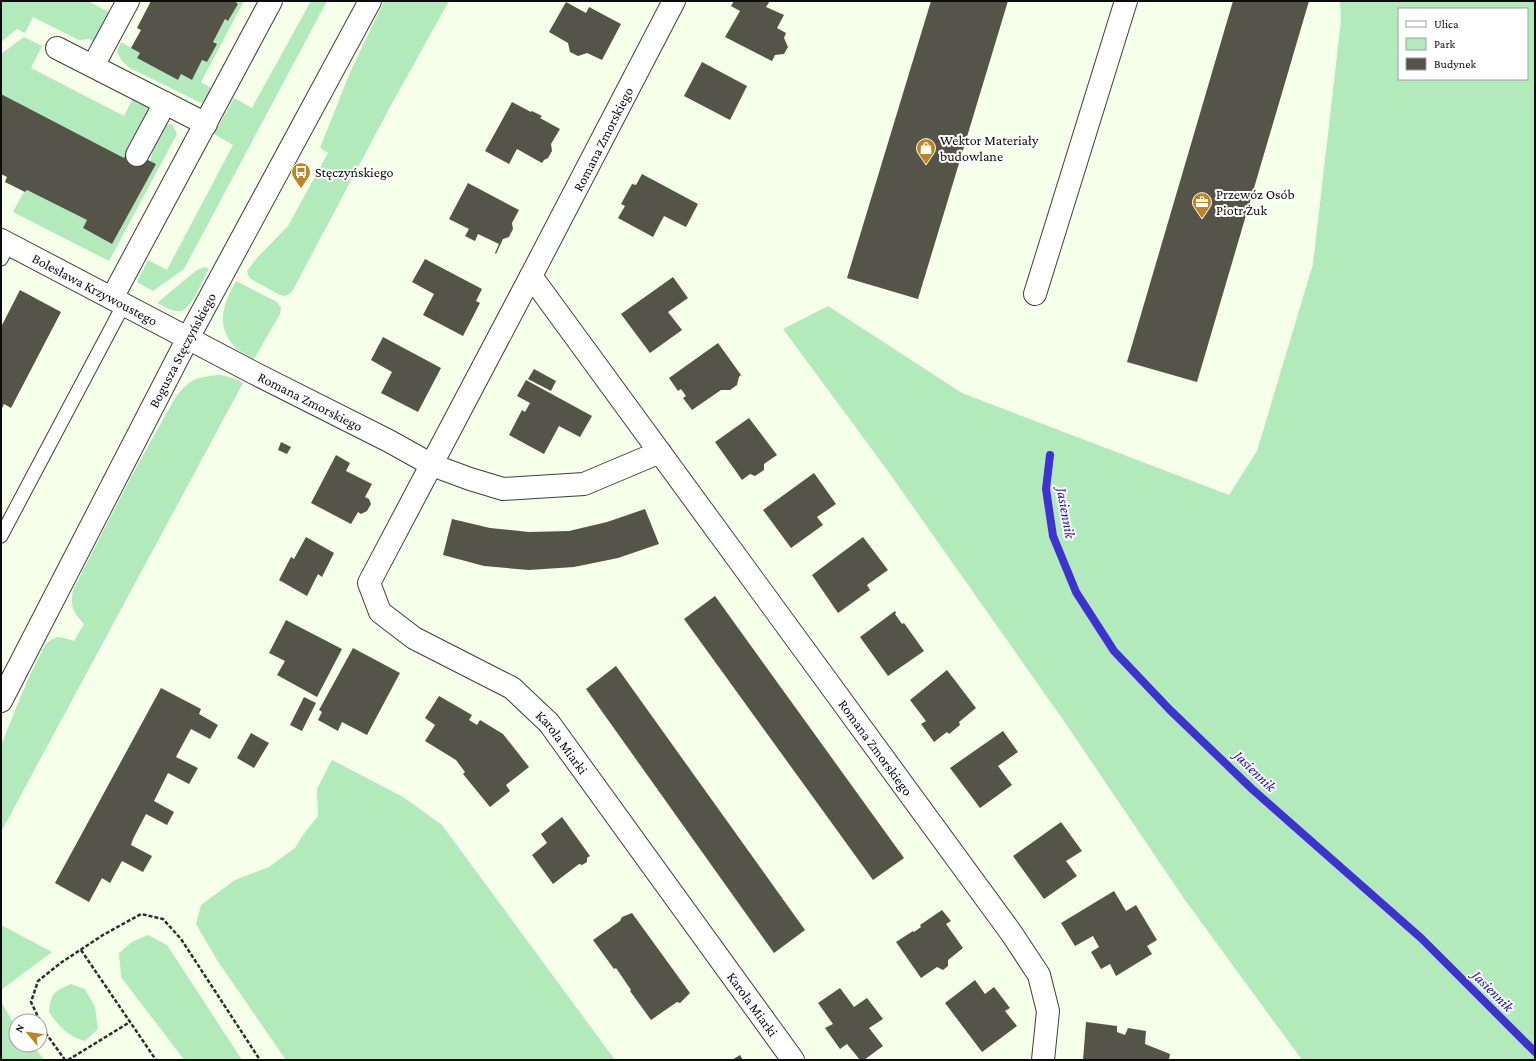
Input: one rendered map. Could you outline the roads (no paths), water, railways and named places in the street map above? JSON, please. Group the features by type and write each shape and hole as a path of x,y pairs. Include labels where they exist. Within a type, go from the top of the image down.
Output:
{"street":[{"path":"93,66 128,1"},
{"path":"118,301 206,124 271,1"},
{"name":"Bogusza Stęczyńskiego","path":"1,701 188,338 370,1"},
{"name":"Romana Zmorskiego","path":"432,465 674,1"},
{"path":"1035,294 1126,1"},
{"path":"57,48 206,124"},
{"path":"137,155 165,103"},
{"name":"Bolesława Krzywoustego","path":"4,248 118,301 188,338"},
{"name":"Romana Zmorskiego","path":"531,276 1012,934 1039,975 1048,1011 1043,1060"},
{"name":"Romana Zmorskiego","path":"188,338 432,465 503,489 584,484 660,452"},
{"name":"Karola Miarki","path":"432,465 369,583 380,612 414,638 512,688 549,723 793,1060"}],"lane":[{"path":"1,536 118,301"}],"waterway":[{"name":"Jasiennik","path":"1050,455 1046,489 1053,536 1076,592 1114,651 1170,710 1252,789 1421,938 1535,1052"}],"place":[{"name":"Wektor Materiały budowlane","path":"926,165"},
{"name":"Stęczyńskiego","path":"301,189"},
{"name":"Przewóz Osób Piotr Żuk","path":"1202,219"}]}
